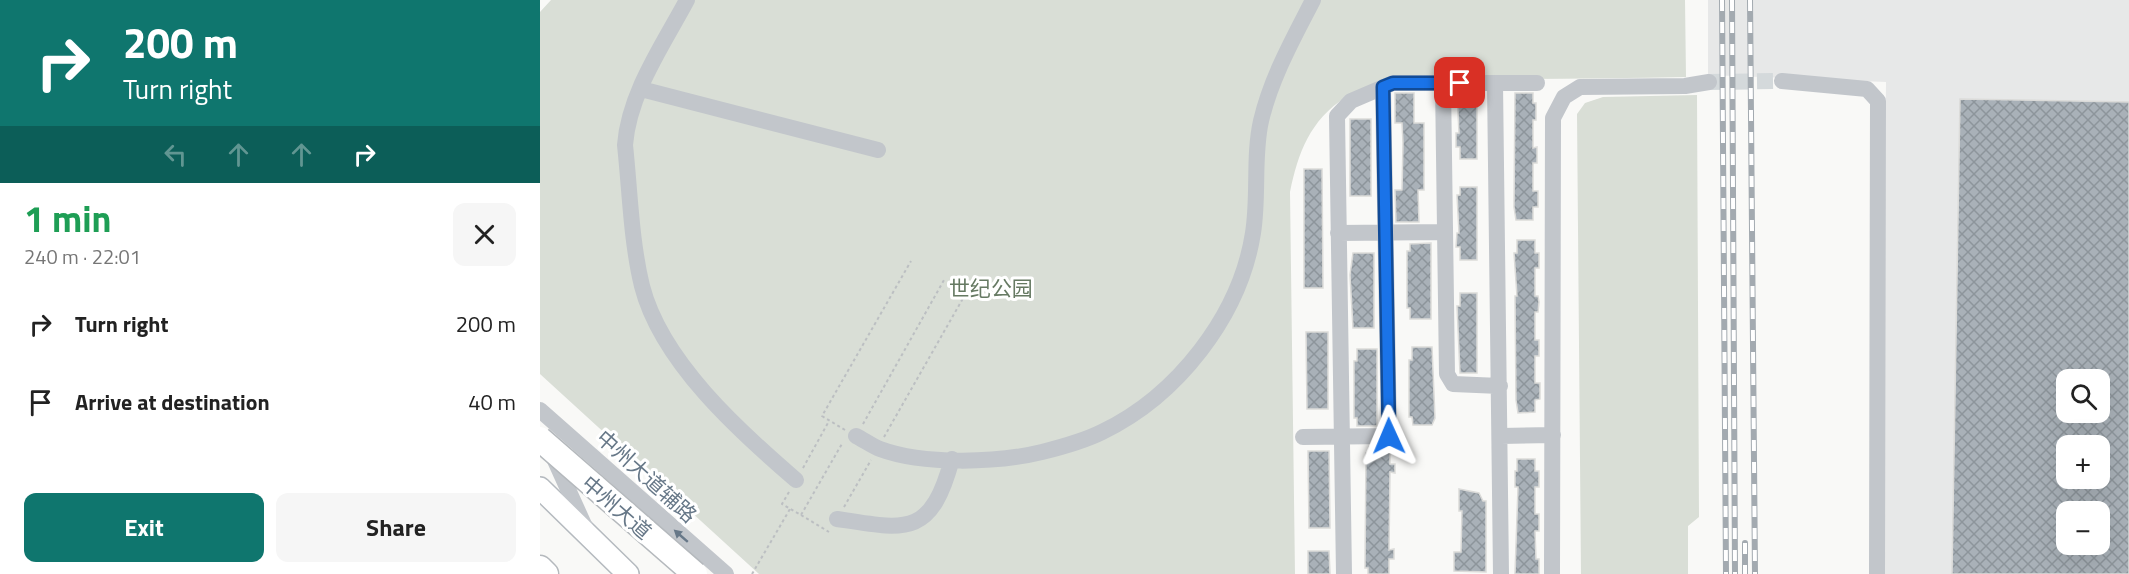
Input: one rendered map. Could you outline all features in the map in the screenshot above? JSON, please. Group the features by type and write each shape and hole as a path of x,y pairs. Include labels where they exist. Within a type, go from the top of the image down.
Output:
{"highway":[{"name":"中州大道","path":"540,440 695,574"},
{"path":"540,568 546,574"}],"main road":[{"name":"中州大道","path":"540,488 628,574"}],"street":[{"path":"687,0 640,89 631,111 625,145 639,265 652,314 662,334 687,370 765,453 796,480"},
{"path":"852,434 878,447 912,455 952,459 1020,456 1097,435 1156,395 1197,357 1216,328 1244,270 1256,211 1257,146 1262,118 1279,68 1313,0"},
{"path":"1782,81 1867,89 1878,101 1877,574"},
{"path":"1552,574 1553,118 1564,97 1580,87 1685,87 1709,82"},
{"path":"1344,574 1338,116 1351,101 1393,83 1537,83"},
{"path":"1443,83 1447,374 1454,384 1461,386 1500,386"},
{"path":"1495,83 1501,574"},
{"path":"1303,437 1389,436 1383,87"},
{"path":"640,89 878,150"},
{"path":"1338,233 1445,232"},
{"name":"中州大道辅路","path":"540,410 726,574"},
{"path":"540,428 589,535"},
{"path":"1501,436 1553,435"},
{"path":"837,519 893,528 915,521 932,510 947,480 952,459"}],"path":[{"path":"852,434 822,416 911,261"},
{"path":"801,515 944,280"},
{"path":"830,421 782,504 830,532 970,286"},
{"path":"752,574 790,509"}],"shaded area":[{"path":"1708,0 2129,0 2129,574 1882,574 1886,82 1708,75"}],"green space":[{"name":"世纪公园","path":"551,0 1685,0 1686,77 1403,81 1362,90 1346,97 1323,116 1302,151 1290,192 1295,574 759,574 540,374 540,12"},
{"path":"1697,95 1699,517 1688,526 1688,574 1581,574 1577,114 1585,103 1603,97"}],"building":[{"path":"1395,93 1414,93 1414,123 1424,123 1424,190 1418,190 1419,222 1396,222 1395,190 1402,190 1403,143 1402,123 1395,123"},
{"path":"1477,93 1477,159 1460,159 1460,147 1456,147 1456,133 1459,133 1457,94"},
{"path":"1515,93 1533,93 1533,103 1536,103 1536,120 1533,120 1533,148 1537,147 1537,163 1533,163 1533,191 1538,191 1538,207 1533,207 1533,220 1516,220 1514,207"},
{"path":"1960,99 2129,102 2129,574 1952,574"},
{"path":"1350,119 1371,119 1371,196 1350,196"},
{"path":"1304,169 1322,169 1323,288 1304,288"},
{"path":"1460,187 1477,187 1477,260 1460,260 1460,247 1456,247 1457,233 1459,233 1457,195 1460,195"},
{"path":"1517,240 1535,240 1535,253 1539,253 1539,268 1535,268 1535,296 1538,296 1539,302 1538,312 1535,312 1535,340 1539,340 1539,356 1535,356 1535,383 1540,383 1540,399 1535,400 1535,412 1518,413 1515,296 1517,296 1514,253 1517,253"},
{"path":"1431,243 1431,319 1410,319 1410,308 1407,308 1407,251 1410,251 1410,244"},
{"path":"1353,253 1374,253 1374,328 1353,328 1350,275"},
{"path":"1460,293 1477,293 1477,373 1460,373 1457,306 1460,306"},
{"path":"1306,332 1328,332 1328,409 1307,409"},
{"path":"1412,347 1432,347 1435,418 1432,425 1413,425 1412,417 1409,417 1409,360 1412,360"},
{"path":"1357,349 1377,349 1377,426 1357,426 1357,418 1354,418 1354,361 1357,361"},
{"path":"1369,447 1390,447 1390,464 1395,464 1395,473 1390,472 1389,550 1394,549 1394,559 1389,559 1389,574 1368,574 1368,568 1365,568 1366,453 1369,453"},
{"path":"1308,451 1329,451 1330,528 1309,528"},
{"path":"1517,459 1535,459 1535,471 1539,471 1539,487 1535,487 1535,514 1539,514 1539,531 1535,531 1539,574 1515,574"},
{"path":"1459,489 1479,493 1483,501 1486,501 1486,572 1454,571 1454,552 1461,552 1462,511 1459,511"},
{"path":"1308,551 1329,551 1330,574 1308,574"}],"tunnel":[{"path":"1709,82 1782,81"}],"railway":[{"path":"1722,0 1726,574"},
{"path":"1732,0 1735,574"},
{"path":"1750,0 1755,574"},
{"path":"1745,543 1745,574"}],"route":[{"path":"1389,436 1383,87 1393,83 1460,83"}]}
